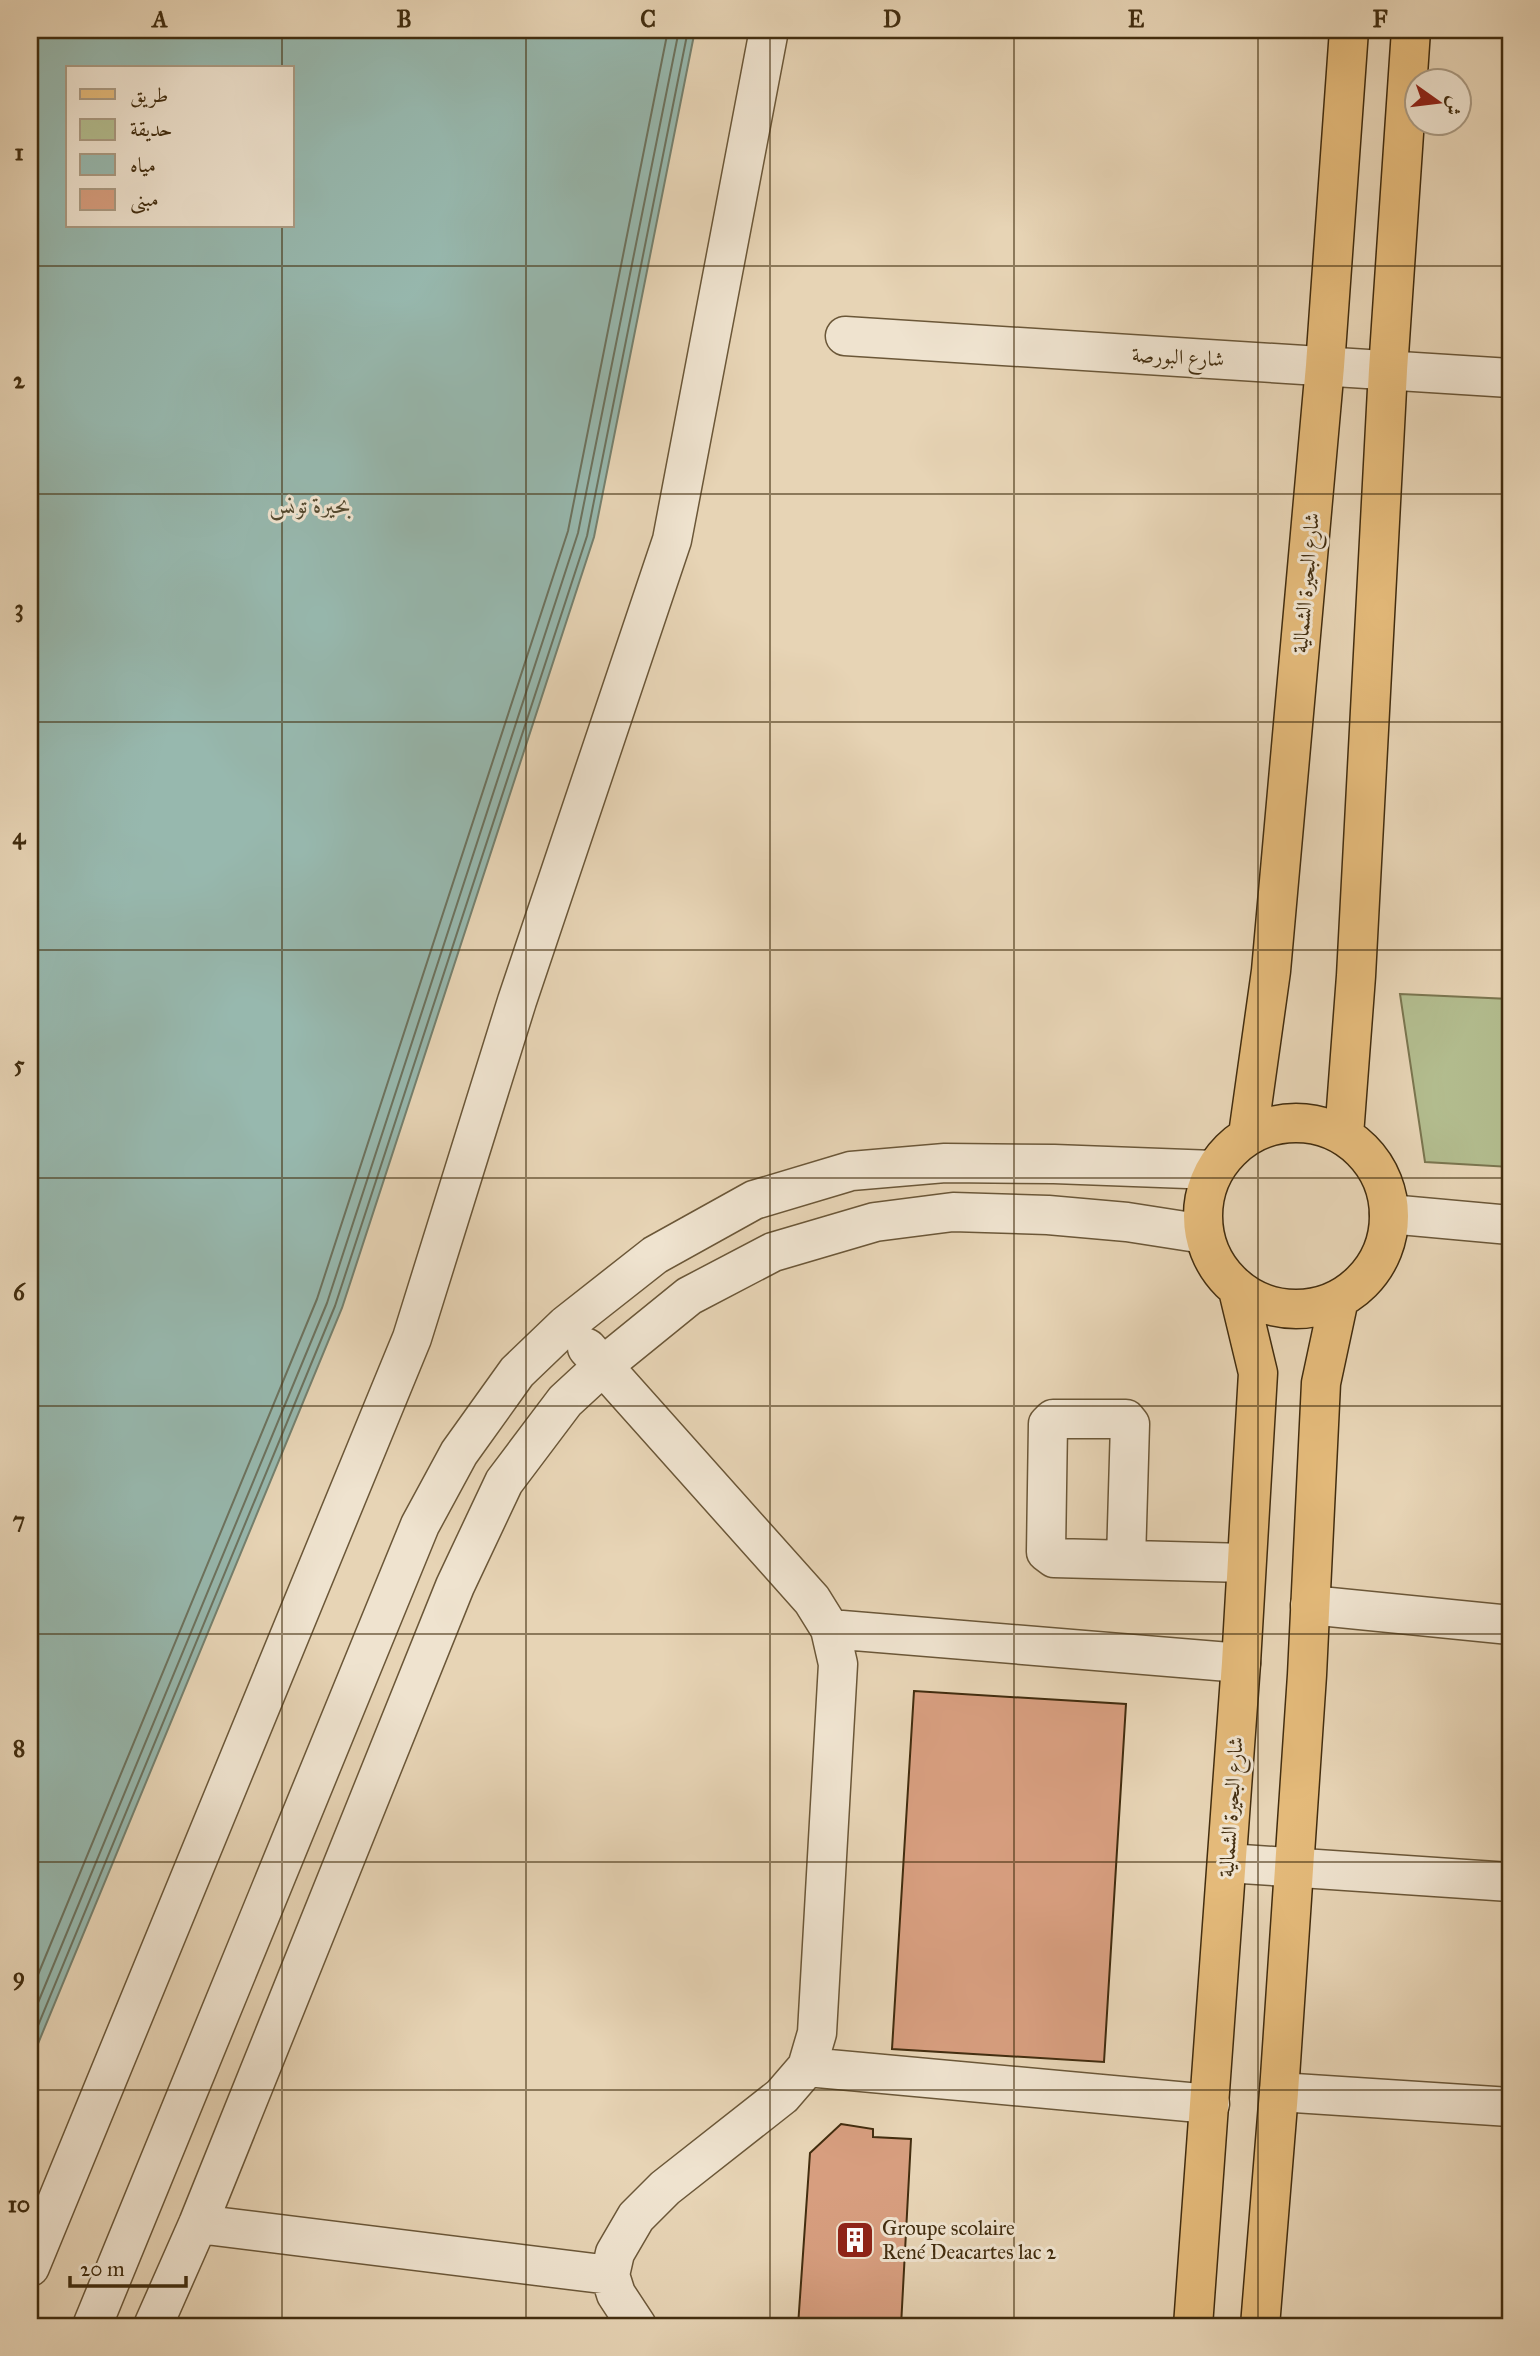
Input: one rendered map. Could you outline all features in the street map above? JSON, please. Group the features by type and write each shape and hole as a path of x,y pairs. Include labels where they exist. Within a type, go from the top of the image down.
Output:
{"main road":[{"name":"شارع البحيرة الشمالية","path":"1248,1135 1271,971 1325,366 1349,30"},
{"path":"1344,1135 1356,976 1388,370 1411,30"},
{"path":"1313,1123 1344,1135 1372,1161 1387,1195 1389,1214 1386,1240 1376,1263 1360,1284 1339,1299 1304,1309 1269,1306 1238,1290 1215,1265 1204,1234 1202,1213 1214,1170 1229,1150 1248,1135 1280,1124 1313,1123"},
{"name":"شارع البحيرة الشمالية","path":"1193,2326 1241,1663 1258,1373 1238,1290"},
{"path":"1260,2326 1294,1869 1321,1383 1339,1299"}],"street":[{"path":"30,2267 412,1338 517,1000 672,540 769,30"},
{"name":"شارع البورصة","path":"845,336 1510,378"},
{"path":"92,2326 420,1525 459,1453 517,1372 566,1325 655,1255 754,1200 851,1171 945,1163 1214,1170"},
{"path":"153,2326 198,2224 455,1586 504,1482 565,1401 689,1296 773,1252 875,1222 953,1212 1048,1215 1127,1222 1204,1234"},
{"path":"1389,1214 1510,1225"},
{"path":"566,1325 812,1600 830,1629 838,1664 817,2033 807,2067 782,2096 666,2188 636,2217 615,2253 610,2275 616,2294 637,2326"},
{"path":"1126,1560 1247,1563"},
{"path":"1310,1605 1510,1625"},
{"path":"830,1629 1241,1663"},
{"path":"1227,1863 1510,1882"},
{"path":"807,2067 1210,2104"},
{"path":"1279,2092 1510,2108"},
{"path":"198,2224 610,2275"}],"green space":[{"path":"1400,994 1510,999 1510,1167 1425,1162"}],"water":[{"name":"بحيرة تونس","path":"30,30 695,30 594,537 342,1308 30,2063"}],"building":[{"path":"914,1691 1126,1704 1104,2062 892,2049"},
{"name":"Groupe scolaire René Deacartes lac 2","path":"841,2124 873,2129 873,2137 911,2139 901,2326 798,2326 810,2153"}],"place":[{"name":"Groupe scolaire René Deacartes lac 2","path":"855,2240"}]}
